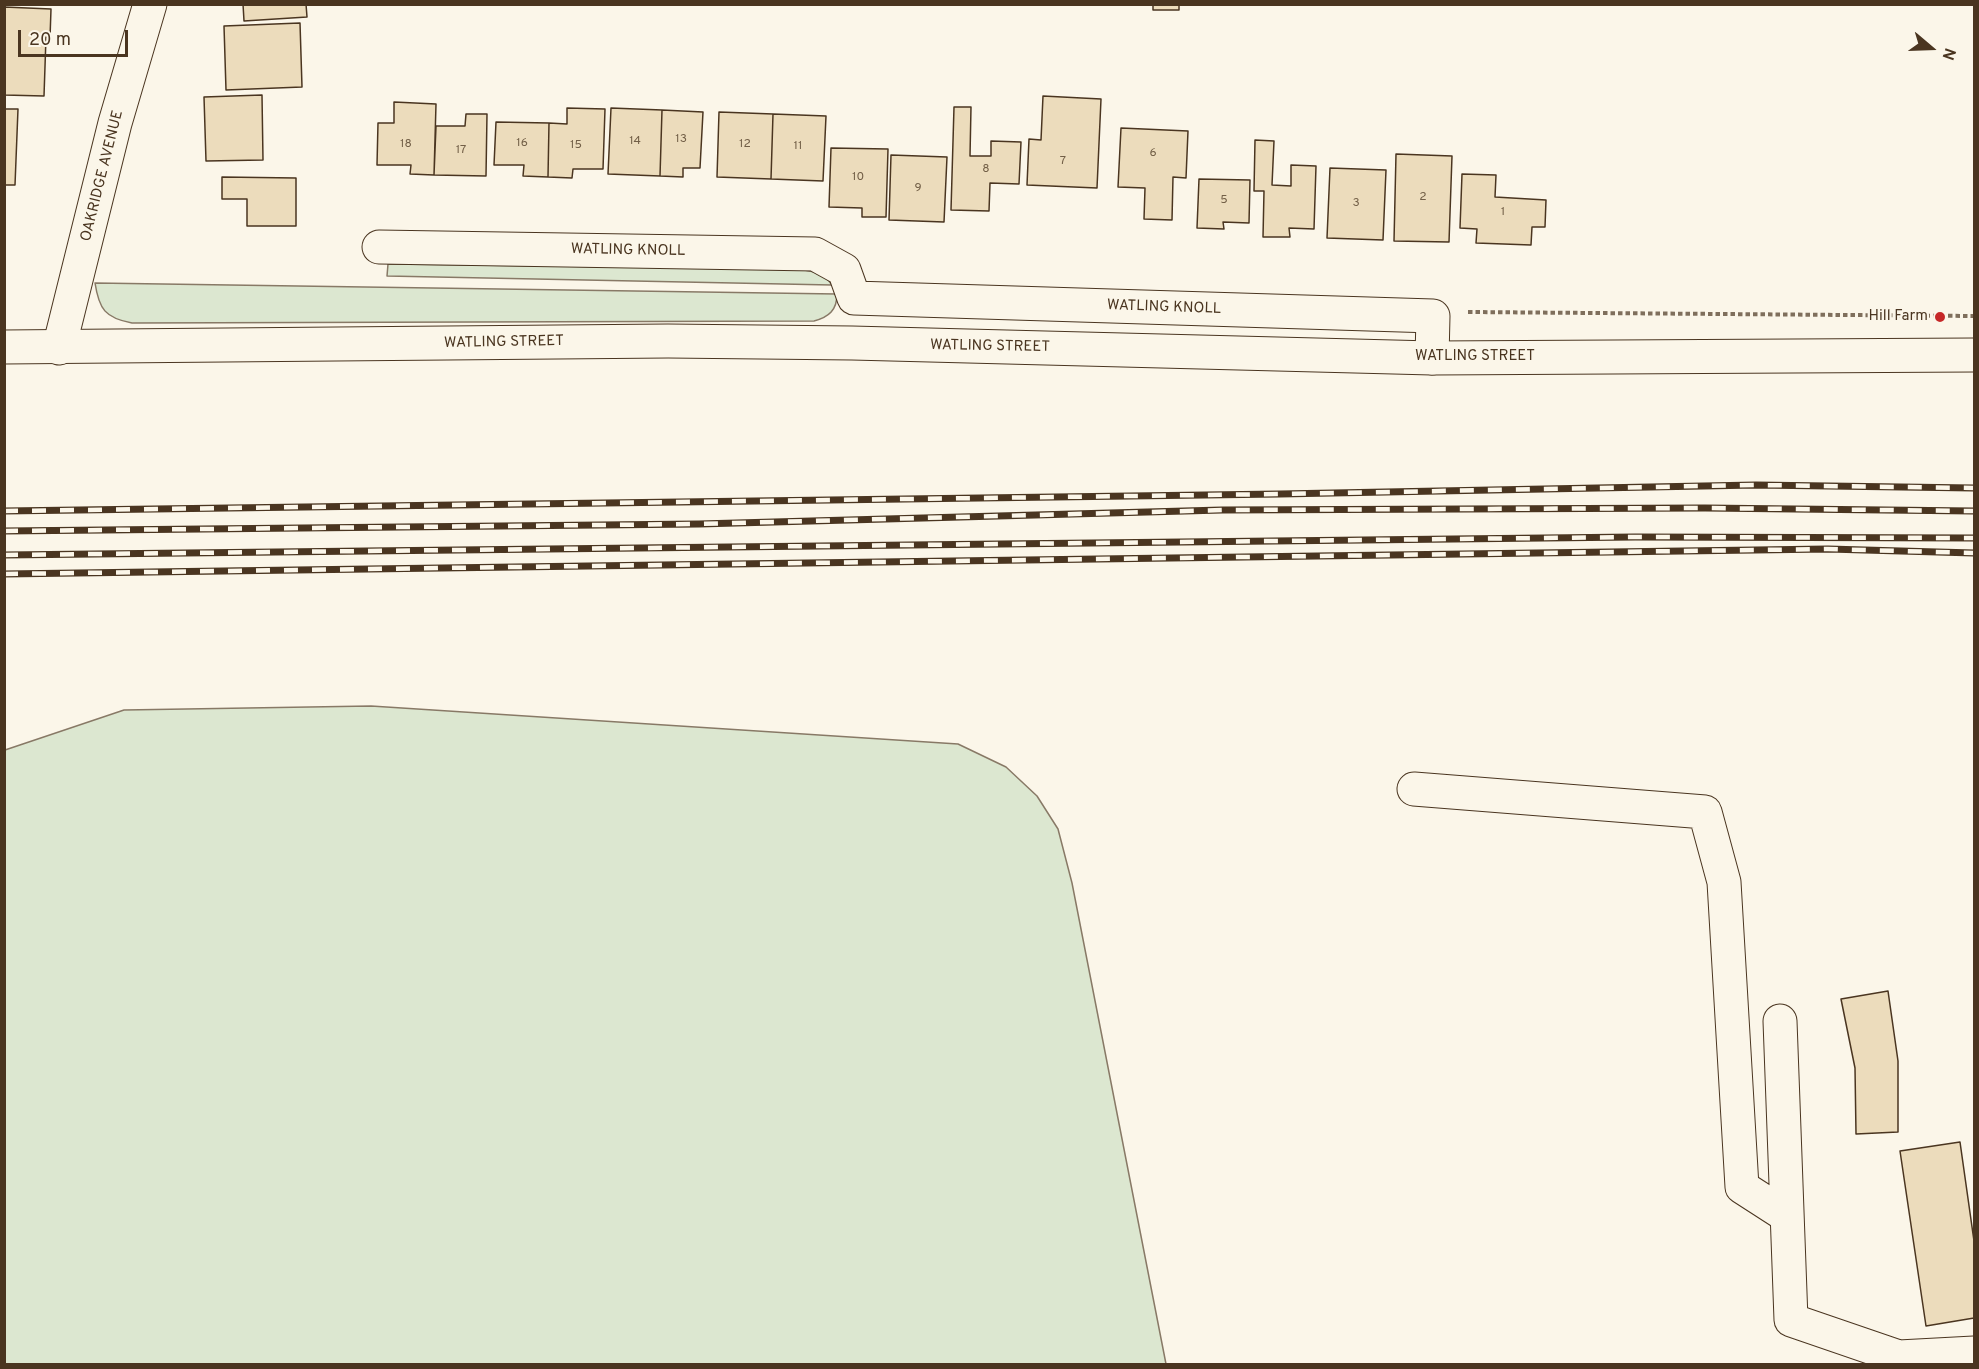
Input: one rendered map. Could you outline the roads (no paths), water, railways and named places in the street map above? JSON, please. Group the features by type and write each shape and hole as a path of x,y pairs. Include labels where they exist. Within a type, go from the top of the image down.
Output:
{"main road":[{"name":"OAKRIDGE AVENUE","path":"59,348 113,134 150,4"},
{"name":"WATLING KNOLL","path":"378,247 814,254 844,270 854,298 852,344"},
{"name":"WATLING KNOLL","path":"854,298 1433,316 1432,358"},
{"name":"WATLING STREET","path":"4,347 668,341 1432,358 1974,354"},
{"path":"1414,789 1705,812 1724,882 1742,1187 1788,1216"},
{"path":"1780,1021 1791,1320 1895,1361 1974,1353"}],"railway":[{"path":"4,511 1280,494 1756,485 1974,488"},
{"path":"4,531 699,524 1222,510 1705,508 1974,511"},
{"path":"4,555 1635,537 1974,538"},
{"path":"4,574 1828,549 1974,553"}],"place":[{"name":"Hill Farm","path":"1940,317"}]}
